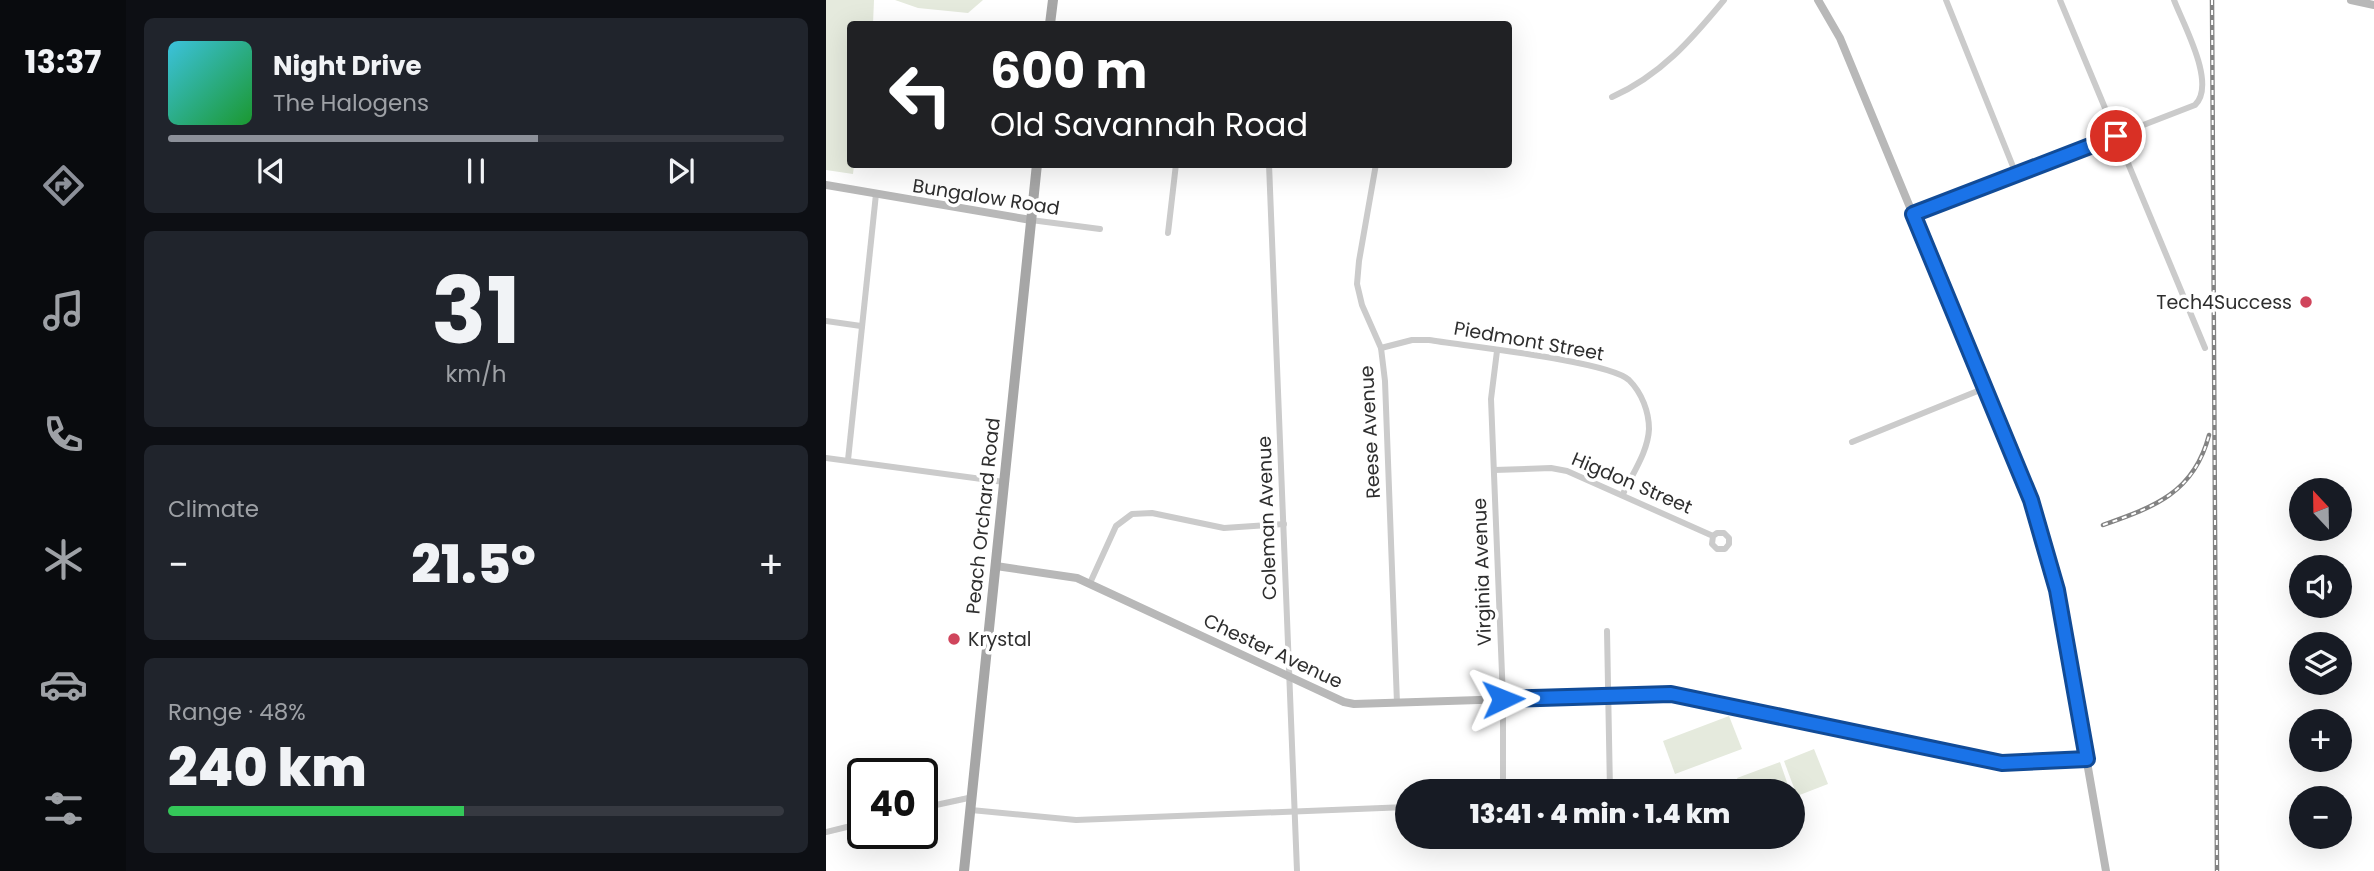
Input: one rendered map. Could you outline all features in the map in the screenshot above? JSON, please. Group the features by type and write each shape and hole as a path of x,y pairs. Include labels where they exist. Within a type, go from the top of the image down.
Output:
{"main road":[{"path":"1051,21 1053,0"},
{"name":"Peach Orchard Road","path":"964,871 1037,168"}],"street":[{"path":"1612,97 1645,81 1666,64 1698,32 1724,0"},
{"path":"1820,0 1855,75 2031,500 2060,604 2106,871"},
{"path":"1946,0 2016,174"},
{"path":"2060,0 2205,348"},
{"path":"1913,214 2195,105 2202,95 2202,73 2174,0"},
{"path":"2351,0 2374,5"},
{"path":"1168,233 1176,168"},
{"name":"Coleman Avenue","path":"1269,168 1297,871"},
{"name":"Reese Avenue","path":"1375,168 1357,284 1362,305 1381,348 1385,381 1396,704"},
{"name":"Bungalow Road","path":"826,185 1100,229"},
{"path":"848,460 876,194"},
{"path":"826,321 861,326"},
{"name":"Piedmont Street","path":"1381,348 1422,340 1606,369 1629,380 1645,404 1649,427 1645,448 1623,494"},
{"name":"Virginia Avenue","path":"1497,351 1491,399 1503,699 1503,779"},
{"path":"1852,442 1985,388"},
{"path":"826,458 1004,482"},
{"name":"Higdon Street","path":"1494,470 1559,469 1623,494 1713,536"},
{"path":"1090,583 1116,526 1132,514 1152,513 1224,528 1284,524"},
{"name":"Chester Avenue","path":"996,566 1061,574 1090,583 1288,677 1345,702 1360,705 1671,694 2002,763 2087,759"},
{"path":"1607,631 1610,779"},
{"path":"938,805 973,797"},
{"path":"971,810 1076,820 1395,808"},
{"path":"826,832 847,827"}],"shaded area":[{"path":"826,0 874,0 873,21 847,21 847,168 854,168 853,174 826,170"},
{"path":"895,0 983,0 968,13 918,8"},
{"path":"1729,716 1742,749 1675,774 1663,741"},
{"path":"1814,749 1828,784 1805,793 1805,779 1791,779 1784,761"},
{"path":"1780,762 1786,779 1737,779"}],"railway":[{"path":"2212,0 2217,871"},
{"path":"2103,525 2139,512 2170,495 2193,471 2209,435"}],"place":[{"name":"Tech4Success","path":"2306,302"},
{"name":"Krystal","path":"954,639"}],"route":[{"path":"1503,699 1671,694 2002,763 2087,759 2057,590 2031,500 1913,214 2116,136"}]}
